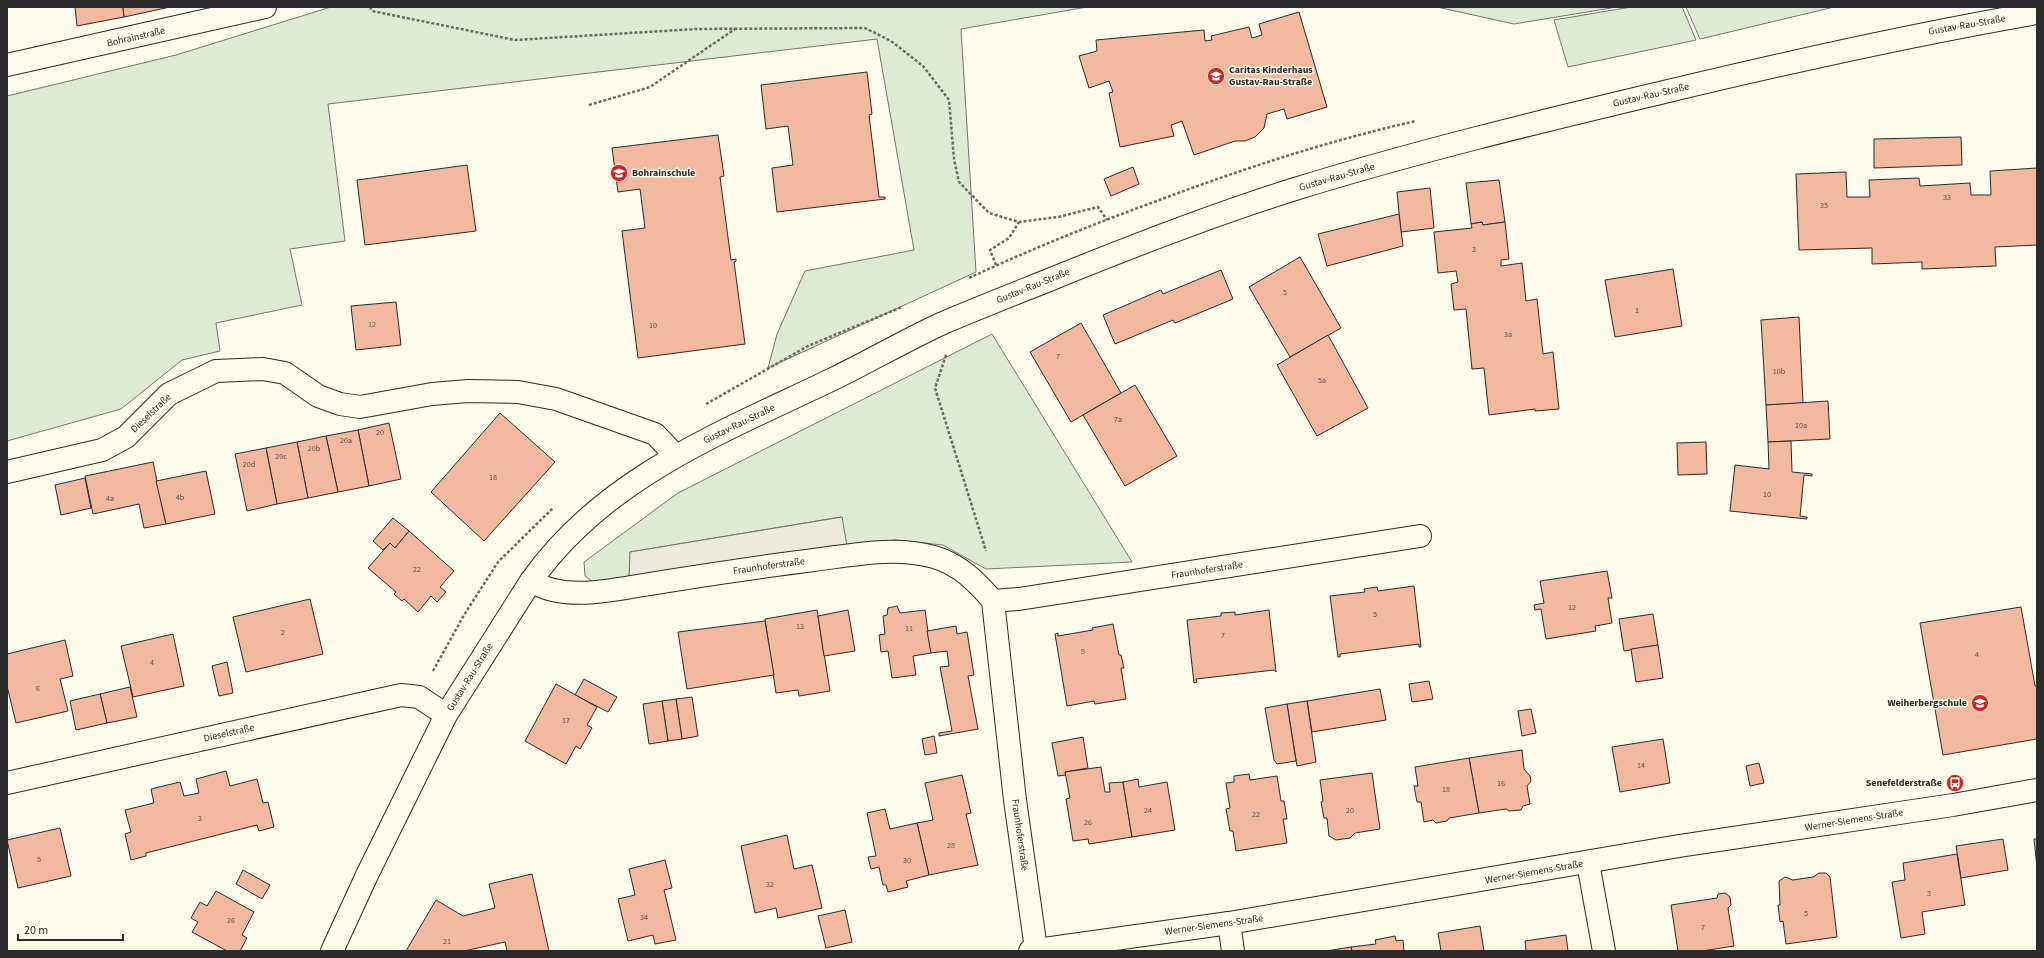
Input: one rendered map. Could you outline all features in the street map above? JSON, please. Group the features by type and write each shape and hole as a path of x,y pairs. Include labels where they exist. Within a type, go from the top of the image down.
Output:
{"street":[{"name":"Bohrainstraße","path":"7,65 265,7"},
{"name":"Gustav-Rau-Straße","path":"332,951 367,875 446,715 531,581 557,547 581,522 615,495 675,455 841,375 942,324 1127,249 1295,189 1431,150 1570,114 1886,41 2037,13"},
{"name":"Dieselstraße","path":"7,472 102,450 126,437 169,394 216,371 263,369 286,373 318,396 340,404 360,407 432,394 468,391 518,392 556,399 655,434 675,455"},
{"name":"Fraunhoferstraße","path":"994,601 1019,599 1420,536"},
{"name":"Fraunhoferstraße","path":"531,581 543,589 597,592 751,568 869,553 904,552 934,557 954,565 978,583 994,601 1015,800 1033,950"},
{"name":"Dieselstraße","path":"7,783 401,695 419,697 446,715"},
{"name":"Werner-Siemens-Straße","path":"1033,950 1229,923 1588,863 1679,846 1953,805 2037,790"},
{"path":"1588,863 1604,951"},
{"path":"1229,923 1233,951"}],"path":[{"path":"370,7 372,11 515,40 736,28 865,28 891,41 923,66 949,100 954,159 959,182 989,213 1019,222 1058,217 1098,207 1107,220"},
{"path":"589,105 650,87 736,28"},
{"path":"996,265 990,250 1009,238 1019,222"},
{"path":"947,353 935,388 988,559"}],"green space":[{"path":"331,7 1087,7 961,29 976,272 768,368 777,334 805,271 914,250 877,39 328,104 345,241 290,249 302,305 216,323 220,351 182,360 121,409 7,441 7,96 176,55"},
{"path":"1437,7 1617,7 1514,24"},
{"path":"1631,7 1682,7 1696,40 1568,67 1554,20"},
{"path":"1686,7 1834,7 1700,39"},
{"path":"992,334 1132,562 986,569 943,545 895,540 847,546 841,517 630,552 629,580 593,582 585,576 584,562 678,493"}],"shaded area":[{"path":"842,517 847,546 629,580 630,552"}],"building":[{"path":"75,7 123,7 124,17 77,26"},
{"path":"123,7 170,7 124,17"},
{"path":"1299,12 1327,107 1287,119 1284,109 1267,114 1264,128 1255,137 1245,141 1235,141 1194,155 1182,121 1171,125 1174,136 1120,147 1109,93 1113,92 1109,81 1089,88 1079,56 1097,51 1096,40 1204,30 1205,41 1212,40 1211,36 1249,27 1252,38 1262,35 1259,24"},
{"path":"867,72 872,114 869,115 879,197 885,197 885,199 777,212 772,168 793,165 788,126 766,129 761,85"},
{"path":"718,135 724,176 720,177 731,260 736,259 734,262 745,344 638,358 622,231 645,228 640,189 618,192 612,148"},
{"path":"1961,137 1962,165 1874,168 1874,139"},
{"path":"467,165 476,231 365,245 357,180"},
{"path":"1133,167 1139,184 1111,196 1104,179"},
{"path":"2037,168 2037,245 1995,247 1996,266 1922,269 1922,262 1872,264 1872,248 1799,250 1796,174 1846,172 1847,197 1870,197 1869,180 1919,178 1920,186 1970,183 1971,195 1991,195 1990,171"},
{"path":"1499,180 1505,222 1483,225 1482,222 1471,224 1466,183"},
{"path":"1430,188 1434,228 1401,232 1397,192"},
{"path":"1399,214 1403,246 1327,266 1318,234"},
{"path":"1482,222 1483,225 1505,222 1509,259 1501,260 1501,266 1522,263 1526,301 1537,299 1543,354 1553,352 1559,409 1535,411 1535,409 1489,415 1484,368 1472,369 1466,309 1454,310 1451,284 1458,282 1456,271 1438,273 1434,232 1472,228 1471,224"},
{"path":"1300,257 1341,328 1290,357 1249,287"},
{"path":"1673,269 1682,326 1615,337 1605,280"},
{"path":"1221,270 1233,299 1175,323 1173,320 1115,344 1103,315 1161,290 1163,294"},
{"path":"396,302 401,345 356,350 351,306"},
{"path":"1799,317 1803,403 1766,405 1761,320"},
{"path":"1081,323 1121,393 1071,422 1030,352"},
{"path":"1328,335 1368,408 1317,436 1277,365"},
{"path":"1135,385 1177,456 1125,486 1083,415"},
{"path":"1828,401 1830,439 1768,442 1766,405"},
{"path":"500,413 555,462 484,541 431,492"},
{"path":"389,423 401,479 369,486 358,430"},
{"path":"358,430 369,486 338,492 326,436"},
{"path":"326,436 338,492 308,498 297,442"},
{"path":"1791,441 1792,472 1812,474 1812,476 1804,475 1800,516 1807,517 1807,519 1730,511 1735,465 1769,469 1768,442"},
{"path":"297,442 308,498 277,504 266,448"},
{"path":"1706,442 1707,474 1678,475 1677,443"},
{"path":"266,448 277,504 247,511 235,454"},
{"path":"153,462 166,524 144,528 139,504 93,514 85,476"},
{"path":"206,471 215,514 166,524 156,481"},
{"path":"85,478 91,508 61,515 55,485"},
{"path":"393,518 409,531 395,548 390,543 383,550 373,541"},
{"path":"409,531 454,571 440,587 446,592 437,602 431,596 418,612 404,599 402,601 394,594 396,592 368,568 390,543 395,548"},
{"path":"1607,571 1612,598 1608,598 1612,623 1595,626 1596,631 1546,639 1541,609 1535,610 1534,605 1544,603 1540,581"},
{"path":"1414,586 1421,647 1419,647 1419,644 1340,654 1340,657 1338,657 1330,596 1365,592 1364,589 1377,587 1378,591"},
{"path":"310,599 323,654 246,672 233,617"},
{"path":"897,606 900,613 925,610 931,653 913,656 916,675 892,678 888,651 881,652 879,635 885,634 883,616 887,615 888,608"},
{"name":"Weiherbergschule","path":"2021,607 2035,686 2037,685 2037,739 1943,755 1920,623"},
{"path":"817,610 830,691 799,696 798,690 776,693 765,619"},
{"path":"848,610 855,651 824,656 818,616"},
{"path":"1269,610 1276,672 1274,670 1196,679 1197,682 1194,683 1187,620 1221,616 1221,613 1235,612 1235,615"},
{"path":"1653,614 1658,645 1624,651 1619,619"},
{"path":"765,621 774,675 687,689 678,632"},
{"path":"1113,624 1119,655 1121,655 1124,668 1121,668 1126,699 1095,704 1094,701 1067,706 1055,634 1058,633 1058,636 1093,630 1092,628"},
{"path":"956,626 957,634 967,632 974,675 968,676 978,729 939,736 939,733 952,731 940,667 949,666 947,651 931,653 927,631"},
{"path":"173,634 184,686 133,697 121,646"},
{"path":"65,640 73,676 60,679 68,711 16,723 7,686 7,654"},
{"path":"1658,645 1663,678 1636,682 1631,649"},
{"path":"227,662 233,693 219,696 212,666"},
{"path":"584,679 617,697 608,712 575,695"},
{"path":"1429,681 1433,699 1412,702 1409,684"},
{"path":"556,684 597,707 587,725 592,728 580,749 576,746 566,764 525,741"},
{"path":"130,687 137,717 107,723 100,694"},
{"path":"1380,689 1386,720 1312,732 1307,701"},
{"path":"100,694 107,723 76,730 70,701"},
{"path":"692,697 698,736 682,739 676,699"},
{"path":"676,699 682,739 668,741 662,701"},
{"path":"662,701 668,741 649,744 643,704"},
{"path":"1307,701 1316,762 1297,766 1287,704"},
{"path":"1287,704 1296,761 1277,764 1274,760 1265,708"},
{"path":"1531,709 1536,733 1522,736 1518,711"},
{"path":"934,736 937,753 925,755 922,739"},
{"path":"1083,737 1088,768 1065,772 1066,775 1058,776 1052,743"},
{"path":"1663,739 1670,783 1620,792 1612,747"},
{"path":"1522,750 1524,769 1530,776 1531,781 1527,786 1530,804 1523,806 1521,810 1509,811 1506,809 1479,813 1469,758"},
{"path":"1469,758 1479,813 1449,818 1447,821 1436,823 1433,820 1424,822 1421,802 1417,802 1414,786 1418,786 1415,767"},
{"path":"1759,763 1764,783 1750,786 1746,766"},
{"path":"1101,767 1105,792 1110,792 1109,783 1123,782 1132,837 1089,844 1088,839 1073,841 1066,799 1070,798 1065,772"},
{"path":"226,771 230,786 257,779 263,803 268,802 274,827 259,831 257,825 146,853 146,856 131,860 125,834 131,832 125,810 154,803 151,789 180,782 184,796 199,793 196,779"},
{"path":"1372,773 1380,829 1355,833 1350,838 1336,840 1329,836 1327,818 1324,818 1321,802 1323,801 1320,780"},
{"path":"1249,774 1250,780 1277,776 1281,801 1284,801 1287,819 1283,819 1287,843 1236,851 1233,831 1230,831 1226,809 1230,808 1226,783 1234,782 1234,776"},
{"path":"962,775 971,813 966,814 978,865 929,875 917,823 933,820 925,783"},
{"path":"1138,779 1139,787 1167,782 1175,830 1132,837 1123,782"},
{"path":"885,809 890,829 917,823 929,875 906,881 908,887 888,892 886,885 883,885 879,867 871,869 868,857 876,856 867,813"},
{"path":"60,828 71,876 18,888 7,840"},
{"path":"787,835 794,869 812,865 822,908 778,918 776,908 755,913 741,846"},
{"path":"2003,839 2008,870 1961,878 1956,846"},
{"path":"2034,839 2037,839 2037,868"},
{"path":"1957,854 1965,905 1922,912 1925,934 1901,938 1892,882 1905,880 1903,863"},
{"path":"665,860 672,888 664,890 676,940 655,944 653,935 628,941 618,899 635,895 629,869"},
{"path":"243,870 270,885 262,899 236,884"},
{"path":"1819,873 1826,873 1830,877 1837,937 1786,944 1783,921 1780,922 1778,905 1780,905 1779,881 1785,877 1793,880 1813,877"},
{"path":"532,874 549,951 507,951 505,942 464,951 406,951 436,900 463,916 495,908 489,884"},
{"path":"216,891 254,912 242,935 247,938 240,951 227,951 192,932 198,922 191,918 200,902 207,906"},
{"path":"1725,893 1730,897 1731,905 1728,908 1734,946 1702,951 1678,951 1671,905 1717,898 1718,894"},
{"path":"845,910 852,942 826,948 818,916"},
{"path":"1480,926 1484,951 1441,951 1438,933"},
{"path":"1566,935 1568,951 1526,951 1525,941"},
{"path":"1395,936 1396,941 1403,940 1404,951 1352,951 1351,947 1376,944 1375,940"},
{"path":"1351,947 1352,951 1326,951"}],"place":[{"name":"Caritas Kinderhaus Gustav-Rau-Straße","path":"1216,76"},
{"name":"Bohrainschule","path":"619,173"},
{"name":"Weiherbergschule","path":"1980,703"},
{"name":"Senefelderstraße","path":"1955,783"}]}
